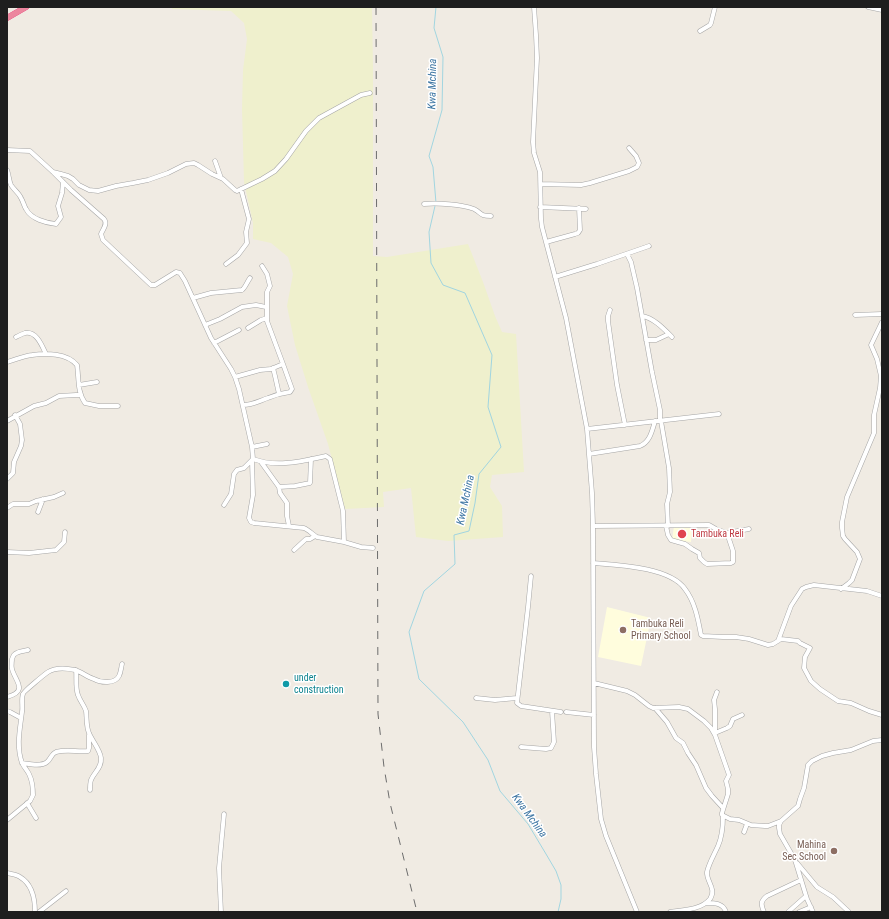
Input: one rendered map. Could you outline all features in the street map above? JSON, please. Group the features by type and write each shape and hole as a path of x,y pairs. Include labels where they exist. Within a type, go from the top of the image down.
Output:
{"highway":[{"path":"7,18 23,8"}],"street":[{"path":"534,7 537,58 533,142 534,153 540,172 540,207 542,227 566,318 587,429 593,526 594,747 601,819 606,836 637,912"},
{"path":"700,31 710,25 715,7"},
{"path":"868,7 882,10"},
{"path":"53,172 68,176 83,187 98,191 148,180 168,173 188,163 197,164 226,181 235,190 237,190 262,179 274,171 286,159 306,131 319,118 361,95 370,93"},
{"path":"541,184 586,184 629,171 638,167 639,163 636,156 629,148"},
{"path":"7,150 30,151 53,172 105,221 106,224 101,234 104,241 151,285 154,286 174,272 180,273 214,343 231,369 239,389 252,447 253,495 250,520 254,523 304,528 315,536 361,547 373,548"},
{"path":"216,161 221,178"},
{"path":"7,170 12,186 21,198 27,211 33,216 52,224 56,224 61,217 58,206 62,194 63,182"},
{"path":"226,264 238,255 247,243 246,234 249,219 241,189"},
{"path":"424,204 436,203 460,206 475,209 482,215 491,216"},
{"path":"540,207 586,209"},
{"path":"546,242 578,233 580,230 579,208"},
{"path":"555,276 649,246"},
{"path":"627,254 631,262 634,275 660,410 659,421 664,440 670,492 667,504 668,536 671,540 685,544 692,550 699,553 700,558 707,564 731,563 733,562 733,551 727,533"},
{"path":"243,405 254,404 269,397 290,392 292,389 267,322 267,292 270,286 267,274 262,266"},
{"path":"193,298 214,293 242,290 250,278"},
{"path":"205,326 242,307 256,305 266,307"},
{"path":"610,310 608,321 617,384 625,425"},
{"path":"854,315 882,314"},
{"path":"642,316 646,316 664,329 670,336 656,340 646,340"},
{"path":"248,328 260,320 267,318"},
{"path":"841,589 852,580 860,559 857,552 843,536 842,522 847,497 874,433 874,415 881,376 871,345 882,322"},
{"path":"214,343 239,330"},
{"path":"16,337 26,333 33,334 39,341 46,354"},
{"path":"7,362 29,356 46,354 62,356 75,363 77,367 80,390 79,395 87,404 118,406"},
{"path":"235,377 273,368 283,364"},
{"path":"273,368 279,394"},
{"path":"79,385 97,382"},
{"path":"7,421 15,415 34,406 46,403 59,396 79,395"},
{"path":"587,429 719,414"},
{"path":"7,479 13,473 14,462 22,443 20,424 15,415"},
{"path":"589,454 644,445 648,442 659,421"},
{"path":"252,447 267,444"},
{"path":"253,460 280,464 326,456 330,459 343,512 344,542"},
{"path":"279,487 310,483 311,459"},
{"path":"224,505 231,494 235,472 244,468 253,460"},
{"path":"261,462 279,487 280,493 287,503 289,526"},
{"path":"7,508 13,504 29,504 63,493"},
{"path":"38,512 43,499"},
{"path":"593,526 709,525 727,533 749,529"},
{"path":"7,552 29,553 56,550 64,542 65,532"},
{"path":"294,550 306,539 310,539 315,536"},
{"path":"593,563 638,568 658,572 671,577 685,588 696,610 701,635 748,638 768,645 781,640 798,641 810,648 805,657 804,668 811,681 820,689 838,701 851,703 882,715"},
{"path":"531,576 517,703 521,706 538,709 594,715"},
{"path":"778,641 791,606 802,589 806,587 814,585 867,592 882,596"},
{"path":"7,697 15,694 19,687 12,669 13,657 17,653 28,650"},
{"path":"7,820 33,796 31,778 22,763 18,737 22,711 22,695 25,690 52,670 62,668 76,670 95,680 103,682 110,681 119,677 122,664"},
{"path":"22,763 44,764 53,754 63,751 88,751 89,733 84,706 77,693 76,670"},
{"path":"594,683 627,691 654,708 667,722 676,738 683,743 688,754 696,765 706,788 723,808"},
{"path":"715,734 714,700 717,692"},
{"path":"476,698 495,700 517,698"},
{"path":"654,708 673,706 685,708 707,723 715,734 729,775 726,781 728,794 722,813 723,816 720,840 707,874 713,894 706,903 695,908 670,912"},
{"path":"7,711 21,718"},
{"path":"521,748 550,748 554,742 552,711"},
{"path":"715,734 730,726 733,719 742,715"},
{"path":"89,733 101,757 101,764 92,780 90,790"},
{"path":"723,816 730,819 739,820 747,824 768,826 781,821 798,806 804,788 808,765 812,761 822,756 851,750 873,741 882,740"},
{"path":"27,803 36,818"},
{"path":"221,912 219,868 224,814"},
{"path":"781,821 779,831 795,860 817,887 833,897 849,912"},
{"path":"744,832 747,824"},
{"path":"795,860 806,896 813,912"},
{"path":"7,873 20,877 30,888 34,900 35,912"},
{"path":"764,912 762,904 767,896 801,880"},
{"path":"39,912 66,891"},
{"path":"788,912 806,896"},
{"path":"706,903 720,904 724,907 726,912"},
{"path":"799,912 811,907"}],"shaded area":[{"name":"Tambuka Reli","path":"674,526 692,528 691,542 672,540"},
{"path":"607,607 651,618 641,666 598,657"}],"green space":[{"path":"171,7 372,7 373,256 387,257 468,244 502,332 516,334 524,472 492,475 490,487 502,506 503,537 448,541 416,537 411,488 383,492 384,507 345,509 328,444 295,345 287,306 293,274 288,257 271,243 253,239 253,223 244,182 242,109 243,70 247,39 244,23 231,11 172,9"}],"waterway":[{"name":"Kwa Mchina","path":"436,7 434,28 443,57 442,110 429,156 433,167 436,203"},
{"name":"Kwa Mchina","path":"435,206 429,232 431,263 443,285 465,293 492,355 488,407 501,447 479,474 469,531 454,535 455,564 424,591 409,632 419,679 463,722 488,760 500,791 528,824 556,871 561,885 561,899 558,912"}],"railway":[{"path":"376,7 378,714 390,803 417,912"}],"place":[{"name":"Tambuka Reli","path":"682,534"},
{"name":"Tambuka Reli Primary School","path":"623,630"},
{"name":"under construction","path":"286,684"},
{"name":"Mahina Sec School","path":"834,851"}]}
